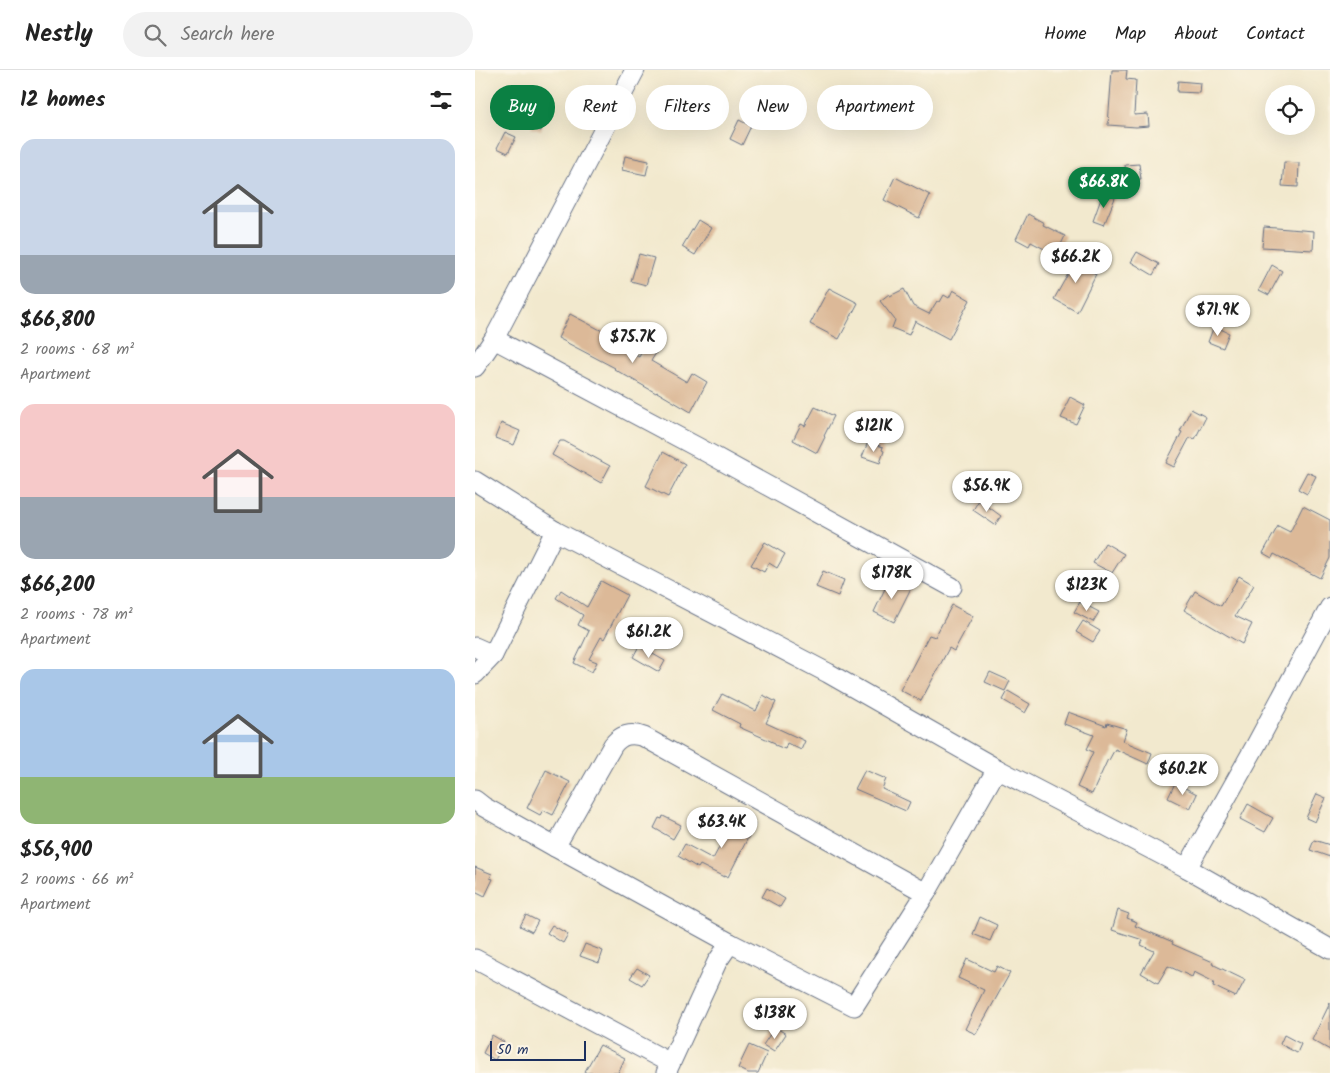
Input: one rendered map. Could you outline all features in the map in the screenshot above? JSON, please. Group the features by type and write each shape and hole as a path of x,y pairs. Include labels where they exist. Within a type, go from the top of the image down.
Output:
{"street":[{"path":"475,367 494,339 635,70"},
{"path":"494,339 952,586"},
{"path":"475,481 555,531 828,673 997,769 1187,868 1330,949"},
{"path":"475,674 493,655 555,531"},
{"path":"1187,868 1330,607"},
{"path":"475,647 493,655"},
{"path":"555,847 613,745 623,736 637,734 653,741 927,893"},
{"path":"475,800 555,847 730,943 853,1006 927,893 997,769"},
{"path":"475,959 668,1068 717,962 730,943"}],"building":[{"path":"1112,70 1127,70 1126,79 1136,80 1134,115 1148,114 1149,126 1108,125"},
{"path":"1178,81 1201,83 1200,93 1177,92"},
{"path":"739,120 739,130 749,130 742,145 730,139"},
{"path":"505,132 516,137 508,153 497,148"},
{"path":"625,156 649,161 646,175 622,170"},
{"path":"1284,162 1299,163 1298,187 1282,186"},
{"path":"1139,164 1141,179 1127,180 1125,165"},
{"path":"895,177 930,195 919,218 884,200"},
{"path":"1103,193 1115,198 1104,225 1093,221"},
{"path":"1028,214 1044,223 1043,225 1065,236 1056,255 1031,242 1029,246 1016,239"},
{"path":"698,220 711,228 695,255 682,247"},
{"path":"1264,227 1314,231 1313,250 1262,247"},
{"path":"1081,251 1091,257 1085,268 1096,274 1077,312 1054,299"},
{"path":"1137,252 1159,264 1153,275 1131,262"},
{"path":"639,254 654,258 646,285 631,281"},
{"path":"1272,265 1282,271 1269,295 1259,290"},
{"path":"829,288 858,303 839,339 810,324"},
{"path":"904,289 913,306 929,314 937,301 940,302 944,295 949,298 953,290 970,300 949,339 915,321 909,335 892,328 895,320 880,301 889,294 890,296"},
{"path":"570,314 610,335 608,340 639,357 645,346 656,353 651,361 687,382 692,373 707,382 691,412 558,338"},
{"path":"1214,326 1229,333 1223,348 1208,342"},
{"path":"1070,397 1085,405 1076,424 1061,418"},
{"path":"815,407 834,416 817,453 793,440 801,424 805,426"},
{"path":"1191,409 1206,417 1195,439 1190,437 1174,467 1166,463"},
{"path":"501,423 520,431 514,445 495,438"},
{"path":"560,441 564,441 610,466 601,483 552,455"},
{"path":"868,442 883,447 882,450 884,451 880,463 862,457"},
{"path":"663,452 685,464 668,497 646,486"},
{"path":"1307,472 1316,476 1307,494 1298,489"},
{"path":"979,500 1001,516 995,525 973,510"},
{"path":"1303,506 1330,520 1330,558 1320,578 1274,554 1272,558 1263,553 1278,526 1290,532"},
{"path":"765,542 785,554 777,568 769,563 764,572 751,565"},
{"path":"1105,543 1124,554 1112,573 1093,563"},
{"path":"823,571 844,580 838,596 816,587"},
{"path":"1239,576 1254,585 1235,616 1252,624 1242,644 1184,610 1195,591 1221,606"},
{"path":"890,578 911,588 894,622 874,612"},
{"path":"601,581 627,595 604,639 601,637 589,659 597,662 592,672 574,663 589,631 578,625 583,615 556,598 561,590 587,607"},
{"path":"1080,602 1099,612 1093,622 1074,612"},
{"path":"952,605 973,616 954,651 949,648 921,701 900,690 929,635 935,637"},
{"path":"1083,621 1100,631 1093,642 1076,632"},
{"path":"639,646 665,661 659,672 633,657"},
{"path":"990,672 1010,681 1005,691 985,682"},
{"path":"1008,691 1030,704 1025,713 1003,700"},
{"path":"722,694 756,711 763,695 776,702 766,723 805,741 801,750 787,743 785,749 775,745 775,743 739,727 740,724 713,710"},
{"path":"1068,712 1106,726 1107,723 1127,729 1123,741 1152,753 1148,764 1115,749 1108,759 1092,794 1077,787 1093,752 1087,749 1094,735 1064,724"},
{"path":"546,770 570,782 553,815 543,810 540,815 527,808"},
{"path":"865,770 886,779 882,789 910,802 906,811 855,789"},
{"path":"1175,783 1197,794 1190,809 1168,798"},
{"path":"1317,794 1326,798 1315,822 1306,818"},
{"path":"1248,804 1273,818 1265,832 1240,819"},
{"path":"737,814 755,824 728,877 724,877 700,865 698,868 678,856 685,844 713,859"},
{"path":"663,816 681,825 673,839 654,828 659,818 662,819"},
{"path":"1314,840 1330,845 1330,857 1310,850"},
{"path":"475,867 492,874 490,878 493,879 485,896 475,891"},
{"path":"767,888 785,899 780,907 762,897"},
{"path":"1118,910 1129,914 1127,918 1137,922 1135,926 1173,942 1172,944 1213,962 1212,964 1245,980 1236,997 1213,986 1214,982 1194,972 1192,977 1168,966 1158,983 1141,973 1154,951 1141,945 1143,940 1112,930"},
{"path":"526,915 538,921 532,932 520,926"},
{"path":"980,917 997,925 990,941 973,934"},
{"path":"552,925 568,934 563,943 547,933"},
{"path":"585,944 603,951 599,963 580,956"},
{"path":"967,959 994,972 997,966 1010,973 976,1034 965,1029 984,990 958,978"},
{"path":"637,968 649,975 642,985 630,978"},
{"path":"1330,1003 1330,1050 1312,1040"},
{"path":"775,1027 786,1034 774,1052 763,1045"},
{"path":"492,1035 504,1042 495,1060 483,1053"},
{"path":"1284,1035 1301,1044 1297,1053 1280,1044"},
{"path":"600,1045 625,1058 618,1073 584,1073"},
{"path":"749,1045 767,1053 758,1073 748,1073 738,1068"}]}
